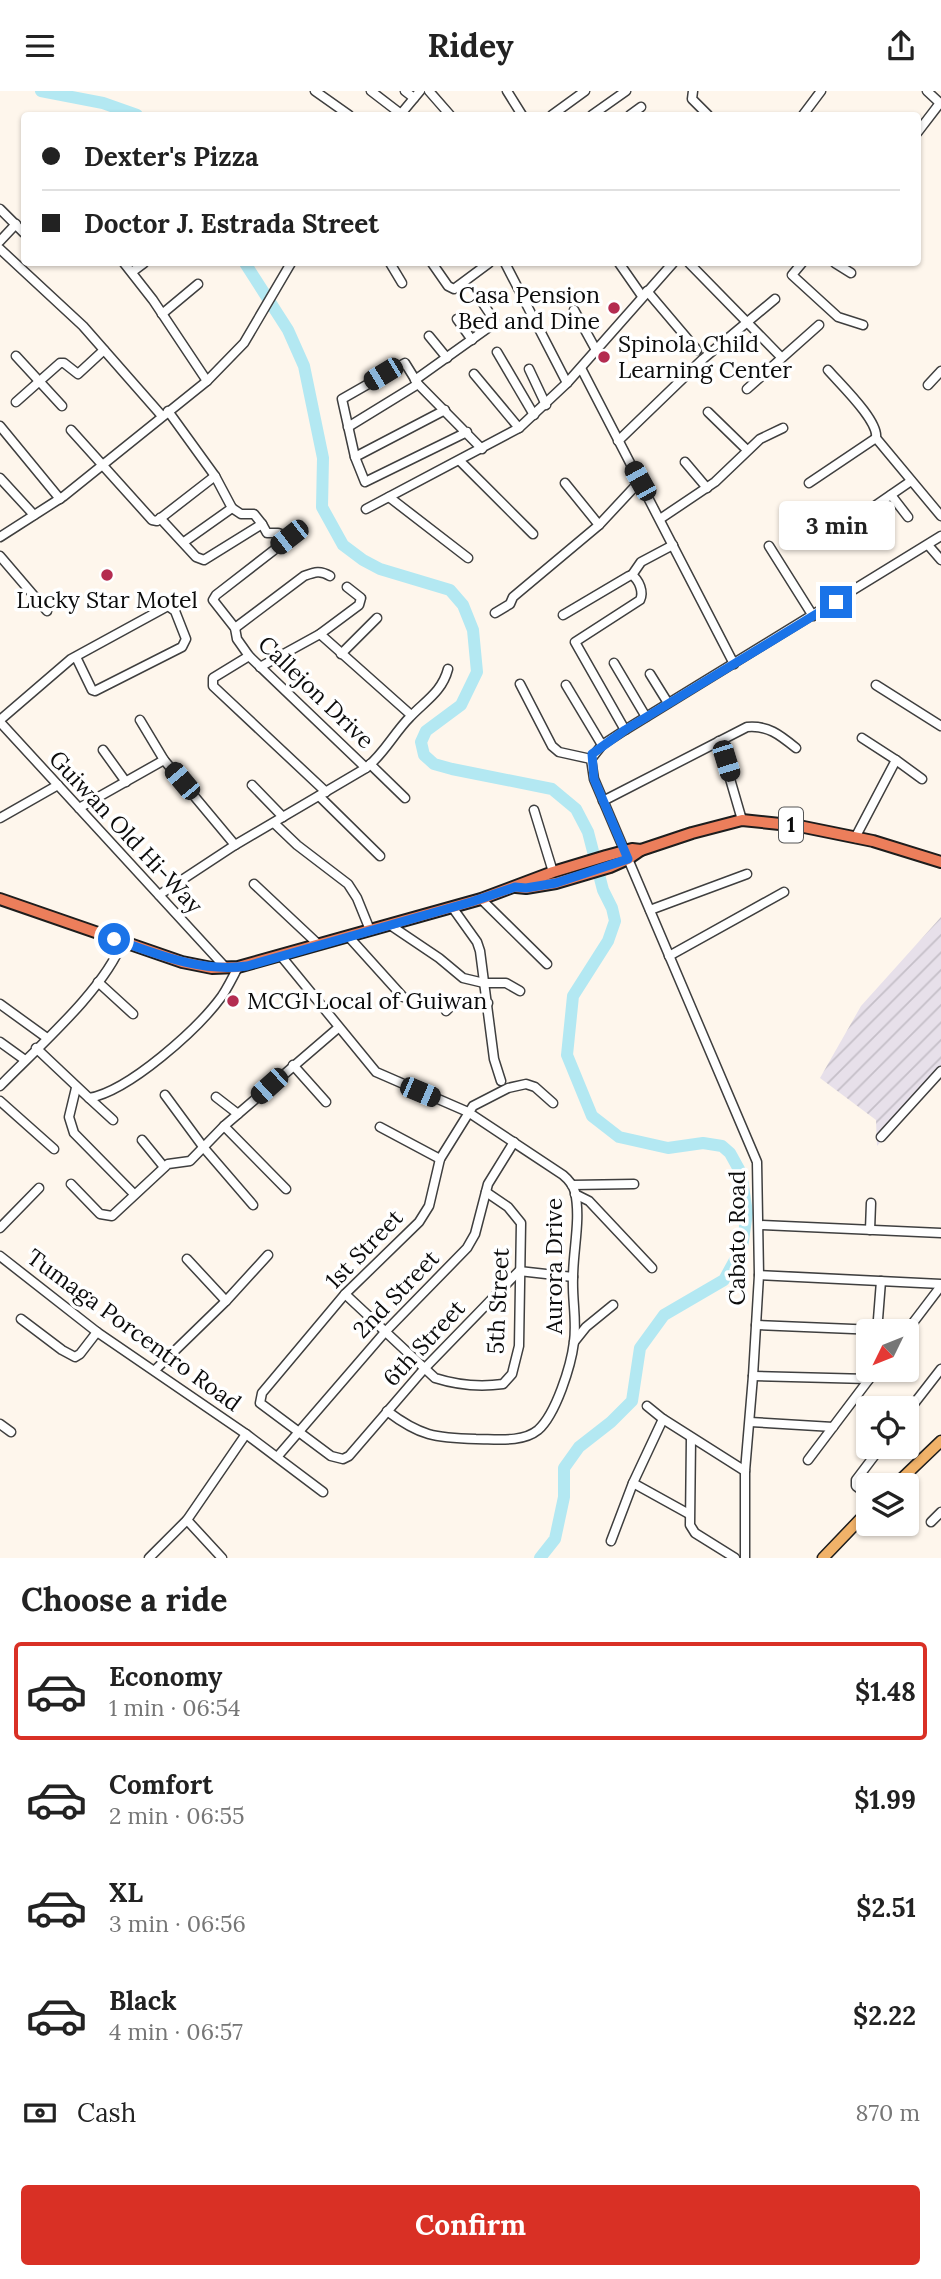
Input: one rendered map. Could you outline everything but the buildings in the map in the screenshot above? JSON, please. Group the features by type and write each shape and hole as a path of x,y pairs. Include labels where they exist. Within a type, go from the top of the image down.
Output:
{"highway":[{"name":"1","path":"515,887 556,883 578,870 701,830 742,820 774,822 855,838 941,862"},
{"name":"1","path":"0,899 182,962 212,968 238,967 481,899 553,871 578,870"}],"main road":[{"path":"908,1473 941,1441"},
{"path":"823,1558 856,1524"}],"street":[{"path":"315,91 345,112"},
{"path":"371,91 396,112"},
{"path":"402,112 416,95 405,91"},
{"path":"429,91 447,112"},
{"path":"507,91 520,112"},
{"path":"556,112 585,91"},
{"path":"596,112 626,91"},
{"path":"693,91 692,99 705,112"},
{"path":"805,112 821,91"},
{"path":"921,128 940,104 927,91"},
{"path":"634,112 641,107"},
{"path":"0,209 21,230"},
{"path":"0,240 16,224"},
{"path":"1,251 70,313 165,414 215,476 232,508 241,514 254,514 262,524 250,529 207,560 197,557 160,519"},
{"path":"22,270 26,266"},
{"path":"127,266 207,381"},
{"path":"132,272 140,266"},
{"path":"0,537 60,499 207,381 244,343 289,266"},
{"path":"392,266 402,283"},
{"path":"434,266 448,286 454,289 485,266"},
{"path":"507,266 567,383"},
{"path":"622,266 697,350"},
{"path":"366,509 519,428 546,405 581,368 669,266"},
{"path":"691,266 781,357"},
{"path":"800,266 792,275 838,317 863,325"},
{"path":"839,266 850,274"},
{"path":"162,314 198,284"},
{"path":"618,441 704,359 775,299"},
{"path":"348,427 416,382 494,323 482,302"},
{"path":"574,310 596,350"},
{"path":"457,319 472,340"},
{"path":"747,389 819,325"},
{"path":"429,336 447,358"},
{"path":"16,402 62,362 78,374 104,350"},
{"path":"497,352 534,415"},
{"path":"16,356 62,406"},
{"path":"467,432 368,482 362,480 342,403 344,397 402,362 407,364 416,382 467,432 482,449"},
{"path":"581,368 734,664"},
{"path":"529,369 546,405"},
{"path":"828,370 869,418 877,431 876,438 941,516"},
{"path":"928,385 941,371"},
{"path":"474,374 519,428"},
{"path":"355,457 445,410"},
{"path":"708,412 747,450"},
{"path":"0,426 60,499"},
{"path":"660,519 707,488 769,433 783,428"},
{"path":"71,430 149,518 155,521 215,476"},
{"path":"809,483 876,438"},
{"path":"460,461 533,534"},
{"path":"685,462 707,488"},
{"path":"0,478 34,515"},
{"path":"495,613 510,604 513,597 599,525 640,481"},
{"path":"850,523 911,481"},
{"path":"565,483 599,525"},
{"path":"891,495 908,517"},
{"path":"389,497 468,558"},
{"path":"184,542 232,508"},
{"name":"Callejon Drive","path":"159,895 235,845 368,766 249,656 237,639 235,628 214,602 214,597 293,535 267,533 262,524"},
{"path":"520,684 552,746 559,753 591,759 592,754 602,745 625,730 941,536"},
{"path":"563,615 632,575 641,562 673,545"},
{"path":"928,545 941,560"},
{"path":"769,546 813,616"},
{"path":"0,556 47,611"},
{"path":"235,628 304,576 316,571 330,576"},
{"path":"625,730 575,642 640,600 640,585 632,575"},
{"path":"260,667 320,633 361,602 361,598 347,587"},
{"path":"0,721 76,657 168,606 175,611 185,632 186,643 182,647 95,691 92,690 76,657"},
{"path":"341,654 377,618"},
{"path":"320,633 411,715"},
{"path":"249,656 213,678 213,686 323,794 380,856"},
{"path":"614,663 646,717"},
{"path":"405,798 368,766 411,715 432,698 445,680 447,669"},
{"path":"650,674 668,703"},
{"path":"566,685 602,745"},
{"path":"876,685 941,726"},
{"path":"140,720 164,760 235,845"},
{"name":"Guiwan Old Hi-Way","path":"0,721 225,967"},
{"path":"603,801 747,727 761,726 782,736 796,748"},
{"path":"862,738 922,779"},
{"path":"719,741 742,820"},
{"path":"103,750 126,782"},
{"name":"Cabato Road","path":"591,759 594,779 603,801 757,1163 760,1225 750,1422 744,1471 745,1558"},
{"path":"79,809 164,760"},
{"path":"855,838 896,760"},
{"path":"0,818 58,785"},
{"path":"252,785 283,817"},
{"path":"534,810 553,871"},
{"path":"274,823 297,845 348,884 370,930"},
{"path":"650,910 747,874"},
{"path":"254,884 319,945"},
{"path":"670,955 784,892"},
{"path":"481,899 547,964"},
{"path":"452,907 477,942 488,1003 494,1059 501,1081"},
{"path":"390,925 463,978 484,983 506,983 520,991"},
{"path":"348,936 403,997"},
{"path":"0,1086 98,982 115,961 122,942"},
{"name":"Aurora Drive","path":"281,956 376,1072 468,1112 563,1175 572,1185 575,1194 574,1342 565,1379 547,1420 530,1436 507,1439 441,1438 422,1433 387,1412"},
{"path":"89,1098 112,1091 191,1031 222,996 238,967"},
{"path":"98,982 133,1014"},
{"path":"446,1011 457,1001 488,1003"},
{"path":"0,1004 47,1038"},
{"path":"71,1184 100,1214 107,1217 115,1214 164,1167 172,1162 186,1164 224,1126 338,1028"},
{"path":"0,1042 25,1060"},
{"path":"36,1048 76,1088 113,1119"},
{"path":"293,1065 326,1102"},
{"path":"881,1137 941,1071"},
{"path":"468,1112 486,1098 523,1084 535,1087 553,1103"},
{"path":"76,1088 69,1117 74,1133 134,1194"},
{"path":"165,1095 204,1148 253,1205"},
{"path":"216,1097 238,1114"},
{"path":"0,1101 54,1149"},
{"name":"1st Street","path":"299,1430 263,1406 260,1398 345,1294 419,1222 429,1206 440,1159 468,1112"},
{"path":"224,1126 286,1189"},
{"path":"380,1127 440,1159"},
{"path":"142,1140 164,1167"},
{"name":"2nd Street","path":"278,1456 385,1332 467,1248 475,1234 491,1179 514,1142"},
{"path":"572,1185 634,1184"},
{"path":"0,1229 39,1188"},
{"name":"5th Street","path":"424,1369 435,1378 451,1383 495,1385 509,1380 519,1346 521,1223 508,1207 486,1192"},
{"path":"575,1194 589,1201 652,1268"},
{"path":"870,1230 872,1203"},
{"path":"760,1225 941,1233"},
{"path":"155,1370 226,1301 268,1255"},
{"name":"Tumaga Porcentro Road","path":"0,1256 97,1332 278,1456 323,1492"},
{"path":"187,1259 226,1301"},
{"path":"520,1271 573,1277"},
{"name":"6th Street","path":"299,1430 331,1456 343,1459 349,1456 424,1369 520,1271"},
{"path":"758,1275 941,1285"},
{"path":"878,1319 881,1281"},
{"path":"916,1319 941,1285"},
{"path":"345,1294 424,1369"},
{"path":"574,1342 586,1327 613,1305"},
{"path":"21,1319 75,1357 97,1332"},
{"path":"756,1325 856,1330"},
{"path":"919,1397 941,1369"},
{"path":"753,1375 856,1379"},
{"path":"808,1461 866,1383"},
{"path":"647,1406 744,1471"},
{"path":"611,1541 633,1483 663,1419"},
{"path":"750,1422 833,1427"},
{"path":"0,1424 11,1432"},
{"path":"149,1558 187,1520 246,1434"},
{"path":"691,1437 690,1525 695,1533 736,1558"},
{"path":"861,1473 872,1459"},
{"path":"633,1483 689,1514"},
{"path":"931,1522 941,1512"},
{"path":"187,1520 222,1558"}],"shaded area":[{"path":"941,917 941,1074 877,1146 876,1120 820,1078 861,1006"}],"waterway":[{"path":"41,91 103,103 128,112"},
{"path":"247,266 288,330 304,366 323,458 322,507 343,545 380,569 450,590 463,605 473,630 477,672 461,705 426,731 421,742 424,755 434,764 452,769 552,789 576,809 588,832 603,890 615,921 608,941 573,996 567,1055 592,1116 619,1137 668,1148 703,1143 722,1146 730,1153 741,1173 747,1213 742,1247 724,1280 664,1315 640,1348 632,1401 579,1447 564,1468 564,1497 555,1539 540,1558"}],"place":[{"name":"Casa Pension Bed and Dine","path":"614,308"},
{"name":"Spinola Child Learning Center","path":"604,357"},
{"name":"Lucky Star Motel","path":"107,575"},
{"name":"MCGI Local of Guiwan","path":"233,1001"}],"route":[{"path":"114,939 182,962 212,968 247,966 515,887 556,883 628,859 594,779 592,754 625,730 836,602"}]}
